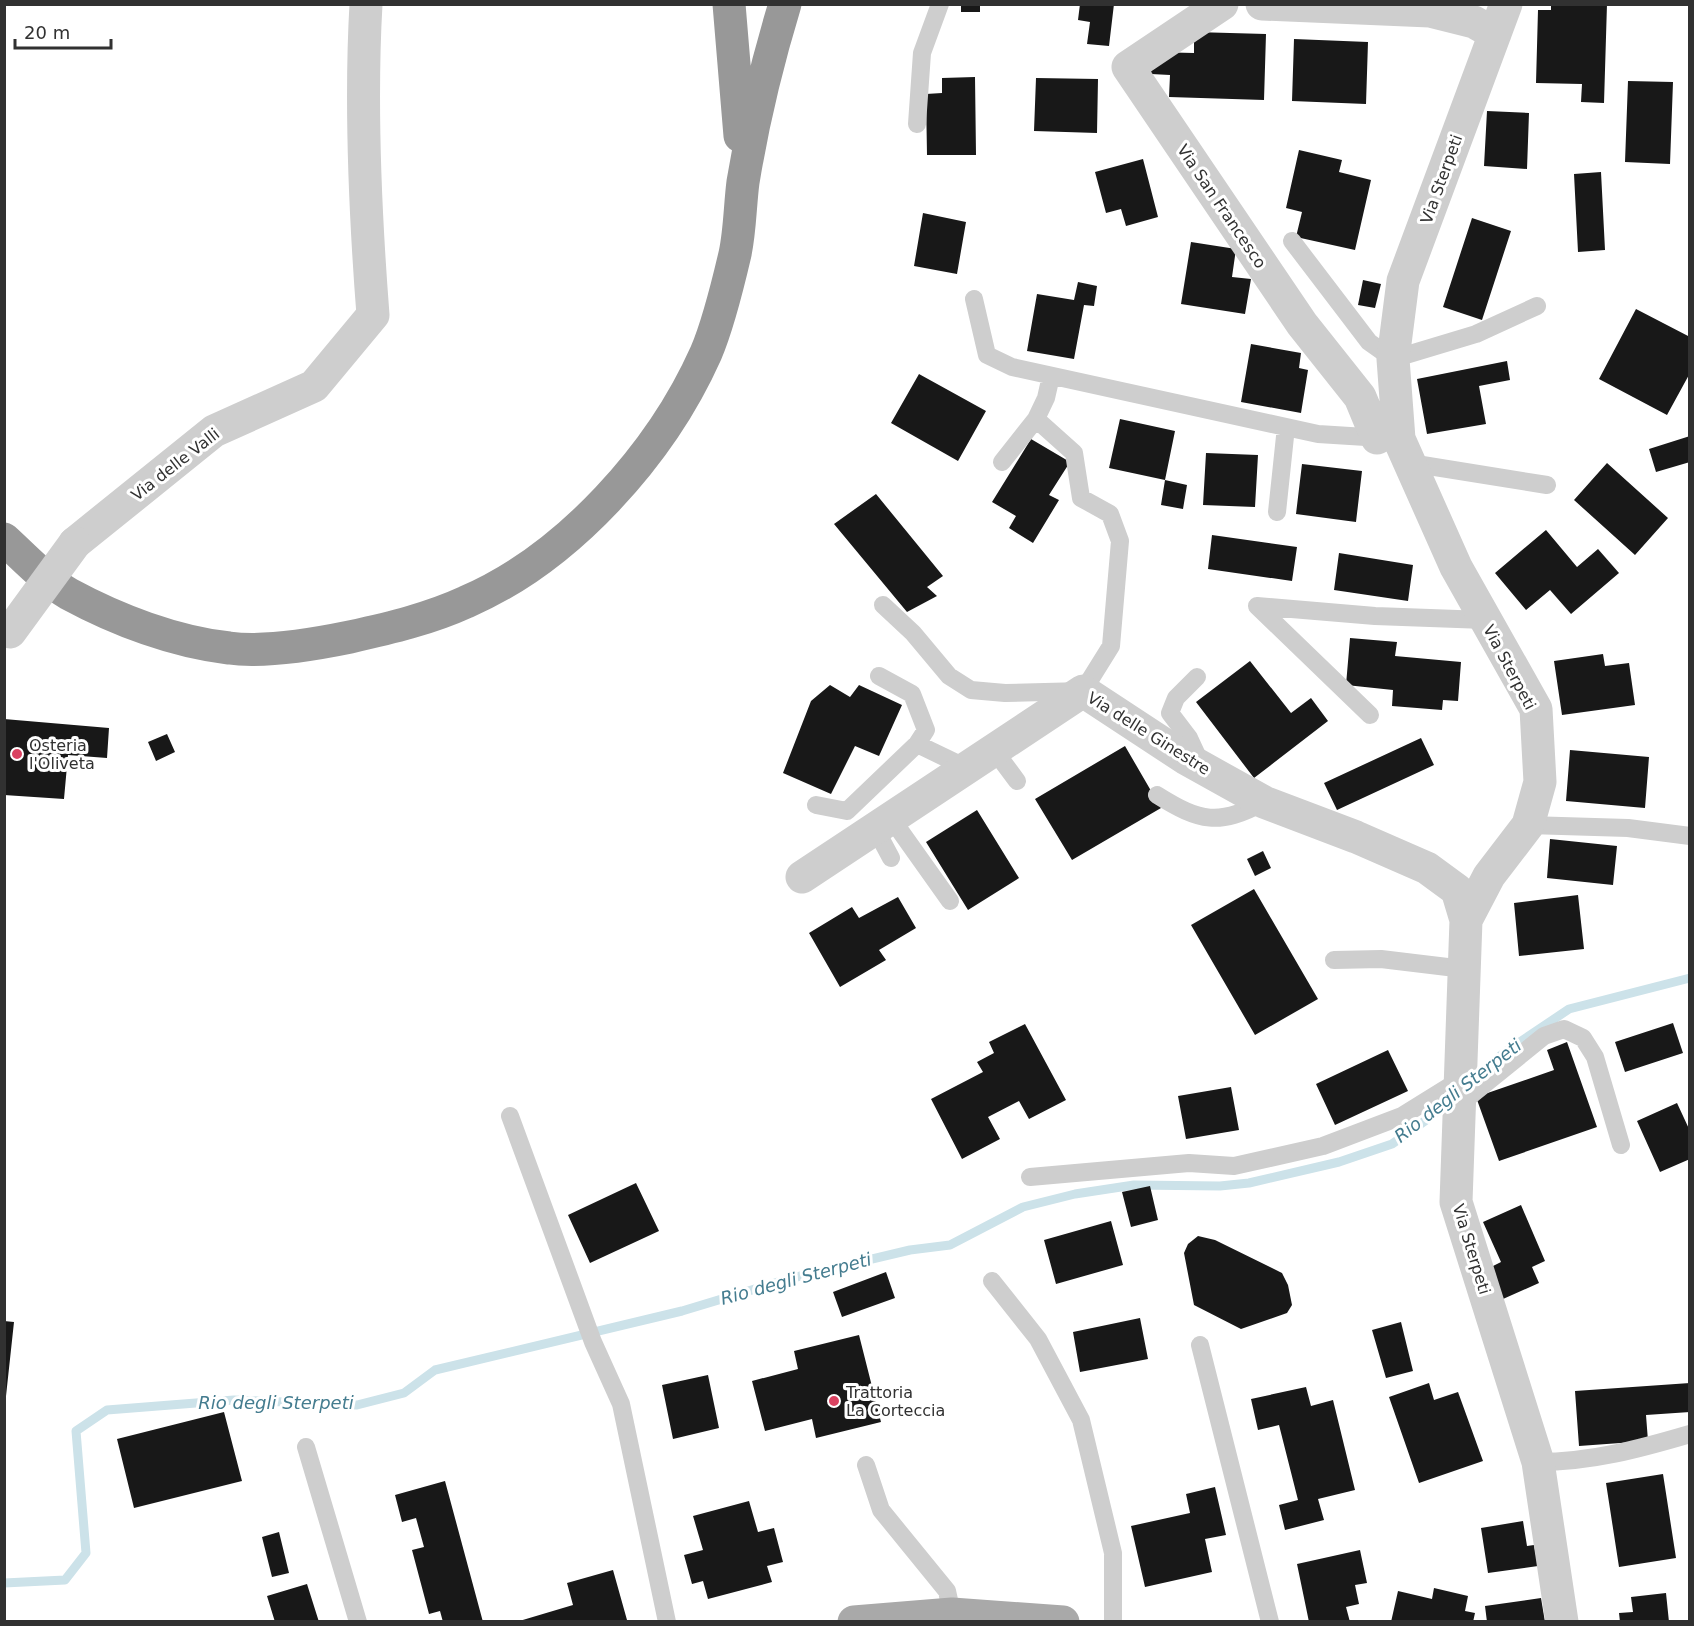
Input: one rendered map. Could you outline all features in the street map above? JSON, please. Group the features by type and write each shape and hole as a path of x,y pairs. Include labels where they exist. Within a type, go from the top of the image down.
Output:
{"highway":[{"path":"729,4 743,182"},
{"path":"4,539 36,569 67,592 157,632 231,649 311,645 400,626 467,602 550,552 599,509 645,453 677,405 706,352 736,253 743,182 762,77 785,4"}],"main road":[{"path":"854,1622 952,1614 1063,1622"}],"street":[{"name":"Via delle Valli","path":"7,635 75,543 214,431 314,386 373,315 366,223 364,141 363,58 366,4"},
{"name":"Via San Francesco","path":"1222,4 1128,67 1302,324 1360,397 1395,446"},
{"path":"1263,4 1430,11 1474,22 1500,19"},
{"name":"Via Sterpeti","path":"1500,19 1403,281 1393,359 1395,446 1456,567 1536,709 1540,782 1527,825 1489,876 1466,920 1456,1202 1538,1462 1562,1622"},
{"name":"Via delle Ginestre","path":"801,877 1083,691 1203,768 1264,802 1427,868 1457,890 1466,920"}],"lane":[{"path":"917,124 922,53 940,4"},
{"path":"1293,241 1368,342 1393,359 1476,334 1537,306"},
{"path":"974,299 987,355 1012,367 1318,434 1395,446 1547,485"},
{"path":"1002,462 1036,419 1046,398 1051,376"},
{"path":"883,605 913,633 949,676 971,690 1005,693 1083,691 1111,646 1120,541 1110,514 1081,498 1074,453 1036,419"},
{"path":"1277,512 1286,427"},
{"path":"1370,715 1257,606 1375,616 1485,620"},
{"path":"816,805 847,811 917,744 926,730 912,694 879,676"},
{"path":"1197,677 1176,698 1170,713 1189,738 1203,768"},
{"path":"917,744 967,768"},
{"path":"994,750 1017,781"},
{"path":"1157,795 1179,809 1215,819 1237,816 1264,802"},
{"path":"883,823 891,858"},
{"path":"883,823 950,901"},
{"path":"1527,825 1628,828 1689,836"},
{"path":"1334,960 1381,959 1464,969"},
{"path":"1030,1178 1189,1163 1234,1166 1312,1149 1460,1092 1544,1036 1564,1029 1583,1038 1595,1057 1621,1145"},
{"path":"510,1116 593,1342 621,1404 667,1622"},
{"path":"992,1281 1038,1339 1081,1420 1113,1553 1113,1622"},
{"path":"1200,1345 1270,1622"},
{"path":"1538,1462 1568,1462 1621,1454 1689,1434"},
{"path":"306,1447 358,1622"},
{"path":"866,1465 881,1510 947,1591 952,1614"}],"building":[{"path":"961,4 980,4 980,12 961,12"},
{"path":"1080,4 1114,4 1109,46 1087,44 1090,22 1078,20"},
{"path":"1551,4 1607,4 1604,103 1581,102 1582,84 1536,83 1538,10 1551,10"},
{"path":"1194,32 1266,34 1264,100 1169,97 1170,75 1151,74 1152,52 1194,53"},
{"path":"1294,39 1368,42 1366,104 1292,101"},
{"path":"975,77 976,155 927,155 926,94 942,93 942,78"},
{"path":"1036,78 1098,79 1097,133 1034,131"},
{"path":"1628,81 1673,82 1670,164 1625,162"},
{"path":"1487,111 1529,113 1527,169 1484,166"},
{"path":"1299,150 1342,160 1339,172 1371,180 1355,250 1296,237 1302,212 1286,208"},
{"path":"1143,159 1158,217 1126,226 1121,209 1106,213 1095,172"},
{"path":"1601,172 1605,250 1578,252 1574,174"},
{"path":"923,213 966,222 957,274 914,266"},
{"path":"1472,218 1511,231 1482,320 1443,307"},
{"path":"1191,242 1236,249 1232,277 1251,279 1245,314 1181,304"},
{"path":"1363,280 1381,284 1375,308 1358,305"},
{"path":"1078,282 1097,286 1094,306 1084,305 1074,359 1027,351 1037,294 1074,300"},
{"path":"1636,309 1690,337 1690,373 1667,415 1599,379"},
{"path":"1251,344 1301,353 1299,368 1308,370 1301,413 1241,402"},
{"path":"1507,361 1510,380 1479,386 1486,424 1427,434 1417,379"},
{"path":"919,374 986,411 958,461 891,423"},
{"path":"1120,419 1175,431 1165,480 1109,468"},
{"path":"1690,436 1690,462 1656,472 1649,449"},
{"path":"1031,439 1070,462 1049,495 1059,500 1033,543 1009,528 1016,516 992,502"},
{"path":"1206,453 1258,455 1255,507 1203,505"},
{"path":"1607,463 1668,518 1635,555 1574,500"},
{"path":"1302,464 1362,471 1356,522 1296,514"},
{"path":"1165,480 1187,485 1183,509 1161,505"},
{"path":"876,494 943,576 927,587 937,596 907,612 834,524"},
{"path":"1546,530 1577,567 1598,549 1619,573 1571,614 1550,590 1526,610 1495,573"},
{"path":"1212,535 1297,547 1292,581 1208,569"},
{"path":"1339,553 1413,565 1408,601 1334,590"},
{"path":"1350,638 1397,642 1395,656 1461,662 1458,701 1443,700 1442,710 1392,706 1393,690 1346,685"},
{"path":"1603,654 1605,666 1629,663 1635,705 1562,715 1554,661"},
{"path":"1250,661 1291,713 1311,698 1328,721 1254,778 1196,702"},
{"path":"830,685 850,697 859,685 902,705 879,756 855,746 831,794 783,773 811,701"},
{"path":"4,719 109,728 107,758 68,755 64,799 4,795"},
{"path":"167,734 175,752 156,761 148,742"},
{"path":"1421,738 1434,765 1337,810 1324,783"},
{"path":"1125,746 1161,808 1072,860 1035,799"},
{"path":"1570,750 1649,757 1645,808 1566,801"},
{"path":"977,810 1019,878 968,910 926,842"},
{"path":"1550,839 1617,846 1613,885 1547,878"},
{"path":"1263,851 1271,868 1255,876 1247,859"},
{"path":"1254,889 1318,999 1255,1035 1191,925"},
{"path":"1578,895 1584,949 1519,956 1514,903"},
{"path":"898,897 916,928 879,950 886,960 840,987 809,933 852,907 859,918"},
{"path":"1673,1023 1683,1053 1625,1072 1615,1042"},
{"path":"1025,1024 1066,1100 1029,1119 1019,1101 988,1117 1000,1139 962,1159 931,1099 983,1072 977,1062 994,1053 989,1042"},
{"path":"1567,1042 1597,1127 1499,1161 1476,1097 1554,1070 1547,1050"},
{"path":"1388,1050 1408,1091 1335,1125 1316,1084"},
{"path":"1231,1087 1239,1130 1186,1139 1178,1096"},
{"path":"1677,1103 1690,1131 1690,1159 1660,1172 1637,1121"},
{"path":"636,1183 659,1231 590,1263 568,1215"},
{"path":"1150,1186 1158,1220 1131,1227 1122,1192"},
{"path":"1521,1205 1545,1261 1532,1267 1539,1283 1503,1299 1489,1268 1501,1262 1483,1222"},
{"path":"1111,1221 1123,1265 1056,1284 1044,1240"},
{"path":"1198,1236 1215,1240 1282,1273 1288,1285 1292,1305 1287,1313 1241,1329 1194,1305 1184,1253 1188,1244"},
{"path":"886,1272 895,1298 842,1317 833,1292"},
{"path":"1140,1318 1148,1359 1080,1372 1073,1332"},
{"path":"4,1321 14,1322 6,1396 4,1396"},
{"path":"1401,1322 1413,1371 1386,1378 1372,1330"},
{"path":"859,1335 881,1422 816,1438 812,1419 765,1431 752,1381 798,1369 794,1351"},
{"path":"708,1375 719,1428 673,1439 662,1385"},
{"path":"1429,1383 1434,1400 1458,1392 1483,1461 1419,1483 1389,1397"},
{"path":"1690,1383 1690,1412 1646,1415 1648,1441 1579,1446 1575,1391"},
{"path":"1306,1387 1311,1406 1333,1400 1355,1490 1318,1499 1324,1520 1285,1530 1279,1505 1298,1500 1279,1425 1258,1430 1251,1399"},
{"path":"224,1412 242,1481 134,1508 117,1439"},
{"path":"1663,1474 1676,1558 1619,1567 1606,1483"},
{"path":"445,1481 483,1622 443,1622 440,1611 429,1614 412,1550 424,1547 416,1518 402,1522 395,1495"},
{"path":"1215,1487 1226,1535 1205,1539 1212,1572 1145,1587 1131,1526 1190,1513 1186,1494"},
{"path":"749,1501 758,1532 774,1528 783,1562 767,1566 772,1582 708,1599 703,1581 692,1584 684,1555 703,1550 693,1516"},
{"path":"1523,1521 1527,1546 1534,1545 1538,1566 1488,1573 1481,1528"},
{"path":"279,1532 289,1573 272,1577 262,1537"},
{"path":"1360,1550 1367,1583 1355,1585 1359,1604 1346,1607 1350,1622 1309,1622 1297,1564"},
{"path":"613,1570 627,1620 516,1622 573,1605 567,1583"},
{"path":"307,1584 319,1622 275,1622 267,1596"},
{"path":"1434,1588 1468,1596 1465,1611 1475,1613 1473,1622 1391,1622 1398,1591 1432,1599"},
{"path":"1666,1593 1669,1622 1620,1622 1619,1613 1633,1612 1631,1597"},
{"path":"1541,1598 1545,1622 1487,1622 1485,1606"}],"waterway":[{"name":"Rio degli Sterpeti","path":"1469,1083 1505,1052 1569,1009 1690,978"},
{"name":"Rio degli Sterpeti","path":"4,1583 65,1580 86,1553 76,1431 107,1410 234,1400 357,1405 404,1393 435,1370 682,1311 788,1279 910,1250 950,1245 1023,1207 1075,1194 1134,1185 1220,1186 1249,1183 1339,1162 1392,1144 1432,1116 1452,1098"}],"place":[{"name":"Osteria l'Oliveta","path":"17,754"},
{"name":"Trattoria La Corteccia","path":"834,1401"}]}
